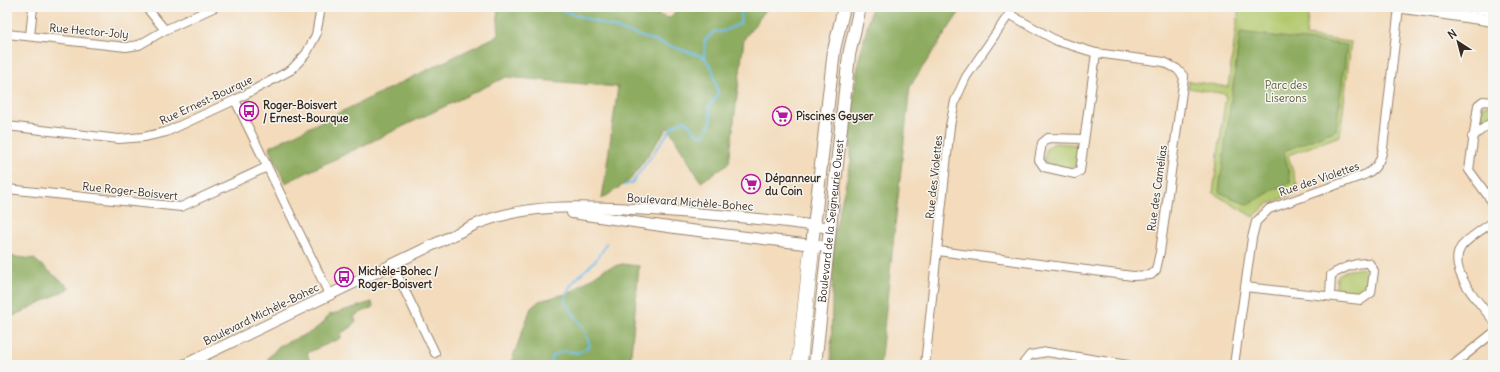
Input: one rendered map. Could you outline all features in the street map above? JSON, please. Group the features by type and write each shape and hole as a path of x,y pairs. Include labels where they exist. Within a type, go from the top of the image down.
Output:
{"highway":[{"path":"799,364 812,245"}],"main road":[{"name":"Boulevard de la Seigneurie Ouest","path":"812,245 833,55 844,7"},
{"name":"Boulevard de la Seigneurie Ouest","path":"815,365 849,55 860,7"},
{"path":"840,22 855,26"}],"street":[{"path":"30,36 33,7"},
{"path":"146,7 165,30"},
{"name":"Rue Hector-Joly","path":"7,34 126,47 139,45 165,30 215,7"},
{"name":"Rue Ernest-Bourque","path":"7,126 112,138 144,137 174,129 235,100 290,70 302,59 316,35 321,7"},
{"path":"1399,7 1485,12"},
{"name":"Rue des Violettes","path":"1234,365 1256,222 1265,212 1276,206 1364,175 1374,169 1378,163 1383,148 1399,7"},
{"path":"1466,7 1485,12 1493,21"},
{"name":"Rue des Violettes","path":"925,365 950,126 956,101 966,77 1012,10"},
{"name":"Rue des Camélias","path":"938,251 1133,276 1150,275 1156,270 1184,78 1178,69 1164,62 1096,53 1057,41 1012,10"},
{"path":"1083,139 1048,138 1042,143 1039,160 1044,167 1075,174 1080,171 1084,156 1083,139 1096,53"},
{"path":"235,100 329,294"},
{"path":"1493,102 1483,101 1478,105 1472,137 1469,170 1493,203"},
{"path":"1472,137 1493,121"},
{"name":"Rue Roger-Boisvert","path":"7,189 181,207 267,167"},
{"name":"Boulevard Michèle-Bohec","path":"184,365 329,294 486,220 516,212 548,209 601,208 718,215 830,228"},
{"name":"Boulevard Michèle-Bohec","path":"548,209 601,218 828,247"},
{"path":"716,233 718,215"},
{"path":"1493,222 1462,247 1457,258 1462,279 1493,320"},
{"path":"1245,287 1361,300 1371,294 1374,271 1369,263 1362,262 1342,268 1331,275 1330,296"},
{"path":"392,264 435,353"},
{"path":"1453,365 1493,333"},
{"path":"1022,365 1030,355 1047,352 1128,365"}],"green space":[{"path":"497,7 631,7 669,18 681,7 768,7 744,39 729,163 701,182 668,127 630,180 602,199 618,87 506,77 285,183 269,147 499,35"},
{"path":"872,7 963,7 910,86 880,365 831,365 833,238 851,161 850,120 859,59"},
{"name":"Parc des Liserons","path":"1239,7 1309,7 1306,36 1351,42 1340,136 1288,155 1299,192 1268,204 1253,217 1213,193 1226,94 1188,88 1189,81 1228,87"},
{"name":"Parc des Liserons","path":"1240,32 1347,45 1336,130 1284,151 1291,183 1273,190 1248,205 1219,192"},
{"path":"1485,105 1492,105 1493,116 1480,126 1481,110"},
{"path":"1054,143 1080,145 1077,166 1070,169 1044,162 1046,149"},
{"path":"7,256 34,259 70,288 7,319"},
{"path":"622,264 639,266 630,365 510,365 531,308 539,301 570,293 605,269"},
{"path":"1362,268 1369,275 1366,290 1351,294 1336,288 1337,277 1345,271"},
{"path":"372,302 373,307 354,316 356,322 352,324 352,327 341,333 341,338 307,353 311,365 271,365 268,358 279,346 311,332 323,323 329,315"}],"waterway":[{"path":"551,7 704,57"},
{"path":"624,185 632,183 673,126 685,120 697,134 705,135 711,120 709,106 718,95 713,70 704,57 705,40 715,31 721,32 740,24 741,13 745,7"},
{"path":"551,365 552,357 558,353 578,353 590,346 585,331 565,301 567,292 572,284 597,259 606,243"}],"place":[{"name":"Roger-Boisvert / Ernest-Bourque","path":"249,111"},
{"name":"Piscines Geyser","path":"782,116"},
{"name":"Dépanneur du Coin","path":"751,184"},
{"name":"Michèle-Bohec / Roger-Boisvert","path":"344,277"}]}
